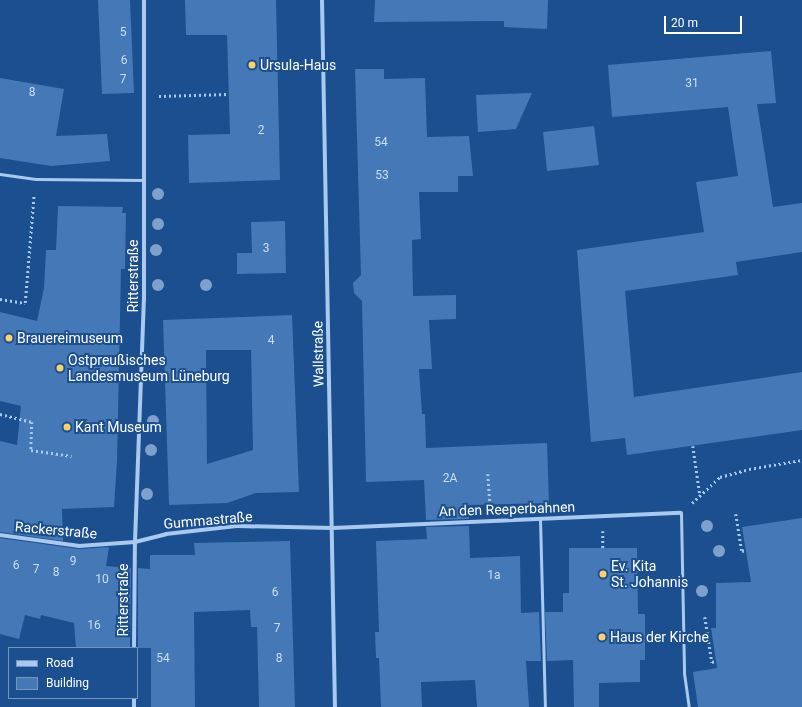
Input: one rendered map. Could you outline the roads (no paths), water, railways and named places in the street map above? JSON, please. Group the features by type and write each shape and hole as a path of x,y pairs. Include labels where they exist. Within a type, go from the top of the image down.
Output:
{"street":[{"name":"Ritterstraße","path":"134,647 134,542 143,362 145,96 144,0"},
{"name":"Wallstraße","path":"322,0 333,528 335,707"},
{"name":"An den Reeperbahnen","path":"333,528 681,513"},
{"name":"Gummastraße","path":"134,542 166,534 237,526 333,528"},
{"name":"Rackerstraße","path":"0,535 79,546 134,542"}],"lane":[{"path":"0,174 36,179 144,180"},
{"path":"681,513 684,673 689,707"},
{"path":"540,519 545,707"}],"place":[{"name":"Ursula-Haus","path":"252,65"},
{"name":"Brauereimuseum","path":"9,338"},
{"name":"Ostpreußisches Landesmuseum Lüneburg","path":"60,368"},
{"name":"Kant Museum","path":"67,427"},
{"name":"Ev. Kita St. Johannis","path":"603,574"},
{"name":"Haus der Kirche","path":"602,637"}]}
